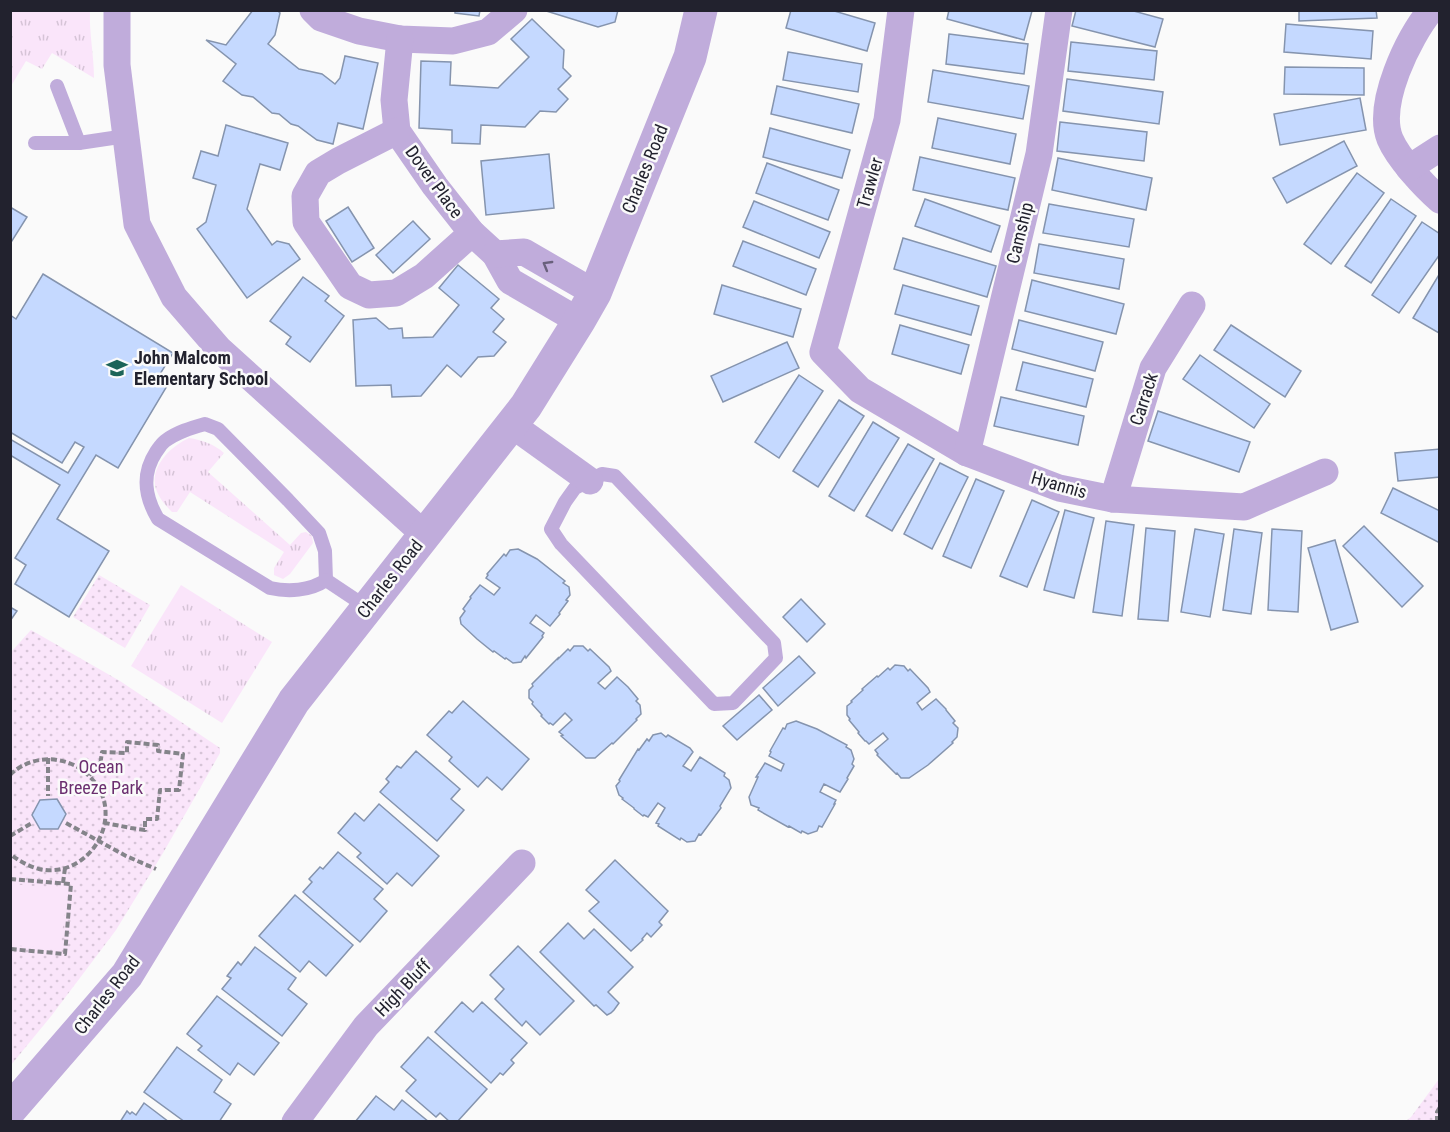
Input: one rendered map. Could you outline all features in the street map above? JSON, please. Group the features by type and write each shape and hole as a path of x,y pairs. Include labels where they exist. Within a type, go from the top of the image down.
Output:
{"street":[{"path":"117,10 117,65 137,224 174,297 219,349 425,535"},
{"path":"313,10 321,18 359,32 400,39 453,41 489,32 514,10"},
{"name":"Charles Road","path":"10,1110 127,975 294,700 526,406 595,292 690,57 700,10"},
{"name":"Trawler","path":"823,352 887,120 901,10"},
{"name":"Camship","path":"966,453 1040,154 1059,10"},
{"path":"1431,10 1404,55 1395,76 1389,97 1387,120 1390,139 1409,168 1440,200"},
{"name":"Dover Place","path":"400,39 394,100 397,131 435,186 472,233 495,254 510,281 579,321"},
{"name":"Dover Place","path":"397,131 318,173 305,196 306,222 350,286 369,296 396,293 424,276 472,233"},
{"path":"1409,168 1440,148"},
{"path":"495,254 524,252 595,292"},
{"name":"Carrack","path":"1113,499 1153,368 1192,305"},
{"name":"Hyannis","path":"823,352 860,390 966,453 1059,488 1113,499 1244,507 1325,472"},
{"path":"507,431 582,484"},
{"name":"High Bluff","path":"296,1122 366,1026 522,863"}],"lane":[{"path":"57,86 79,143"},
{"path":"35,143 79,143 126,136"},
{"path":"205,424 218,429 319,533 325,551 326,580 320,584 300,589 284,591 270,588 158,519 149,505 146,483 149,463 163,442 186,429 205,424"},
{"path":"602,474 615,476 774,643 776,658 733,703 714,704 561,544 551,529 565,502 582,484 602,474"},
{"path":"326,580 368,608"}],"path":[{"path":"88,775 100,766 102,752 127,753 127,742 158,745 158,751 183,754 179,790 160,790 157,819 145,819 145,830 105,822"},
{"path":"48,758 48,796"},
{"path":"10,854 23,864 40,869 58,870 74,865 89,855 99,841 105,822 104,803 98,785 85,771 68,761 48,758 30,762 11,772"},
{"path":"10,836 32,823"},
{"path":"66,823 126,856 156,869"},
{"path":"63,883 65,868"},
{"path":"10,879 71,884 65,954 10,949"},
{"path":"1437,1122 1437,1112 1440,1107"}],"green space":[{"path":"11,10 90,11 94,78 52,53 42,69 26,61 11,86"},
{"path":"189,438 208,443 224,453 208,472 290,545 301,533 306,532 312,536 313,543 290,574 283,579 274,575 274,568 284,552 190,492 177,512 172,512 161,498 155,481 159,465 175,446"},
{"path":"99,575 150,605 125,648 73,617"},
{"path":"181,585 272,642 222,723 131,666"},
{"name":"Ocean Breeze Park","path":"31,630 120,681 220,748 220,753 116,930 11,1065 11,652"},
{"path":"10,884 68,889 60,949 11,945"},
{"path":"1439,1079 1439,1121 1406,1121 1411,1117"}],"building":[{"path":"253,10 277,10 280,13 275,35 268,44 299,69 322,74 335,84 340,78 345,56 378,63 363,129 338,123 333,144 317,140 279,114 272,113 253,97 242,95 223,81 236,64 206,40 226,45"},
{"path":"455,10 480,10 479,16 455,13"},
{"path":"543,10 618,10 615,22 598,27"},
{"path":"791,10 831,10 875,23 867,51 786,28"},
{"path":"949,10 1032,11 1024,40 947,19"},
{"path":"1076,10 1130,10 1163,19 1155,47 1072,26"},
{"path":"1299,10 1376,10 1377,18 1299,21"},
{"path":"532,19 564,50 563,68 571,76 558,89 568,99 556,112 540,111 525,127 481,125 480,144 452,143 452,130 419,128 421,61 451,62 450,85 498,88 529,57 511,39"},
{"path":"1286,24 1373,31 1371,59 1284,52"},
{"path":"949,34 1028,44 1024,74 946,64"},
{"path":"1071,42 1157,51 1154,80 1068,71"},
{"path":"788,52 862,64 858,92 783,80"},
{"path":"1285,67 1364,68 1364,95 1284,94"},
{"path":"933,70 1029,86 1023,119 928,102"},
{"path":"1067,79 1163,92 1159,124 1063,111"},
{"path":"777,86 859,104 852,133 771,114"},
{"path":"1360,98 1366,130 1280,145 1274,114"},
{"path":"938,118 1016,134 1010,164 932,148"},
{"path":"1060,122 1147,132 1144,161 1057,151"},
{"path":"226,125 288,143 280,170 260,164 247,209 272,245 277,241 289,244 300,259 247,298 197,229 206,222 216,185 193,178 201,151 218,156"},
{"path":"770,128 850,150 842,178 763,157"},
{"path":"1344,141 1357,166 1287,203 1273,178"},
{"path":"549,154 554,208 486,215 481,161"},
{"path":"920,157 1015,178 1008,210 913,190"},
{"path":"1058,158 1152,178 1146,210 1052,190"},
{"path":"767,163 839,190 828,220 756,193"},
{"path":"1357,173 1384,193 1331,264 1304,244"},
{"path":"925,199 1000,226 991,252 915,226"},
{"path":"1391,199 1416,216 1371,283 1345,266"},
{"path":"754,201 830,232 819,258 743,227"},
{"path":"1049,204 1134,219 1129,247 1043,233"},
{"path":"10,207 27,217 10,244"},
{"path":"348,207 374,248 352,262 326,221"},
{"path":"413,221 430,239 393,273 376,255"},
{"path":"1422,222 1440,234 1440,254 1399,313 1372,295"},
{"path":"903,238 996,266 987,297 894,269"},
{"path":"743,241 816,269 806,295 733,266"},
{"path":"1039,244 1124,259 1119,289 1034,273"},
{"path":"458,265 499,299 491,308 504,319 493,332 506,342 494,356 478,357 461,377 447,365 421,396 392,397 391,385 356,386 353,320 376,318 389,329 402,328 403,338 433,337 459,305 439,288"},
{"path":"1440,273 1440,333 1439,333 1413,318"},
{"name":"John Malcom Elementary School","path":"43,274 173,353 160,374 170,381 118,468 96,455 57,519 109,551 69,617 15,584 26,565 15,558 60,485 10,455 10,439 68,473 84,447 75,442 62,463 10,432 10,315 16,319"},
{"path":"303,277 329,296 325,301 344,316 310,362 286,344 291,337 270,321"},
{"path":"1032,280 1124,304 1116,334 1025,311"},
{"path":"722,285 801,309 793,337 714,314"},
{"path":"903,285 979,306 971,335 895,314"},
{"path":"1019,320 1103,342 1095,371 1012,349"},
{"path":"900,325 969,345 961,374 892,354"},
{"path":"1231,325 1301,371 1285,397 1214,350"},
{"path":"787,342 799,368 723,402 711,376"},
{"path":"1200,355 1270,404 1254,428 1183,379"},
{"path":"1023,362 1093,379 1086,407 1016,390"},
{"path":"799,375 823,391 779,458 755,442"},
{"path":"1001,397 1084,416 1078,445 994,426"},
{"path":"839,400 864,416 818,487 793,471"},
{"path":"1158,411 1250,442 1239,472 1148,441"},
{"path":"873,422 899,438 854,511 829,496"},
{"path":"908,444 934,459 892,531 866,516"},
{"path":"1440,449 1440,477 1398,481 1395,453"},
{"path":"940,463 968,477 932,549 904,534"},
{"path":"976,479 1004,491 971,568 943,556"},
{"path":"1393,488 1440,511 1440,543 1381,513"},
{"path":"1032,500 1059,512 1027,587 1000,576"},
{"path":"1065,510 1094,518 1074,598 1044,590"},
{"path":"1106,521 1134,525 1122,616 1093,612"},
{"path":"1364,526 1423,586 1402,607 1343,546"},
{"path":"1146,528 1175,531 1168,621 1138,619"},
{"path":"1195,529 1224,534 1210,617 1181,612"},
{"path":"1234,529 1262,533 1251,614 1223,610"},
{"path":"1272,529 1302,531 1298,612 1268,610"},
{"path":"1335,540 1358,622 1331,630 1308,548"},
{"path":"518,549 537,559 565,581 563,583 569,587 570,595 560,614 550,626 536,615 530,623 544,633 543,637 526,658 525,656 521,662 513,663 493,652 477,639 461,624 460,618 470,597 480,585 494,595 500,588 486,578 487,574 504,554 506,556 510,550"},
{"path":"801,599 825,624 807,642 783,617"},
{"path":"10,607 17,611 10,621"},
{"path":"574,646 583,646 588,651 590,649 609,667 611,671 598,683 605,689 617,677 638,699 636,701 640,705 641,714 637,720 595,758 586,758 561,736 563,735 559,732 572,720 565,713 553,725 549,724 529,698 532,684 558,658"},
{"path":"799,656 815,673 778,706 763,688"},
{"path":"895,665 904,666 908,671 910,669 928,688 930,692 917,703 922,710 936,699 946,709 958,728 957,737 953,743 909,778 901,778 877,755 875,750 888,739 883,733 869,744 858,733 847,715 847,706 862,689"},
{"path":"759,695 772,710 737,740 723,726"},
{"path":"463,701 529,759 502,790 487,777 478,787 449,761 452,757 427,735 449,711 452,713"},
{"path":"796,721 847,745 854,759 852,764 854,766 840,792 824,784 820,792 836,800 835,804 822,827 819,826 817,831 808,834 788,827 758,810 759,808 751,805 749,797 758,777 756,777 765,763 781,771 784,764 769,756 770,751 783,728 785,729 787,724"},
{"path":"661,733 690,748 693,752 683,766 691,771 700,757 725,773 724,776 729,780 731,788 721,808 695,841 687,842 681,838 680,840 658,826 659,824 656,823 665,808 658,803 648,817 643,816 622,799 616,786 638,749 647,739 649,741 653,735"},
{"path":"416,751 460,789 451,799 464,810 437,841 380,792 389,782 386,779 397,766 401,768"},
{"path":"57,799 66,814 58,829 40,829 32,815 40,800"},
{"path":"379,804 439,856 412,886 397,873 387,884 357,857 361,853 338,833 355,813 364,821"},
{"path":"338,852 383,889 374,899 387,911 360,942 303,892 312,882 309,879 320,867 323,869"},
{"path":"615,860 668,911 659,922 662,925 651,937 647,933 631,951 589,911 599,902 586,890"},
{"path":"295,895 353,945 326,976 309,961 300,972 259,936"},
{"path":"568,923 584,939 594,929 633,967 608,992 619,1003 607,1015 596,1005 594,1006 540,952"},
{"path":"518,946 574,1001 540,1035 526,1021 522,1026 495,999 504,989 490,975"},
{"path":"255,947 296,978 288,989 307,1004 282,1036 222,989 231,978 227,976 238,962 241,965"},
{"path":"217,996 279,1043 254,1075 238,1063 230,1075 198,1050 202,1046 187,1034"},
{"path":"462,1002 473,1012 482,1002 527,1043 511,1060 514,1063 503,1075 500,1073 491,1083 435,1032"},
{"path":"428,1037 487,1089 457,1122 450,1122 440,1113 436,1117 406,1091 416,1080 401,1067"},
{"path":"177,1047 222,1080 214,1092 231,1104 219,1122 185,1122 144,1092"},
{"path":"376,1096 394,1110 402,1100 429,1122 355,1122"},
{"path":"144,1103 169,1122 120,1122 127,1111 136,1115"}],"place":[{"name":"John Malcom Elementary School","path":"117,368"}]}
